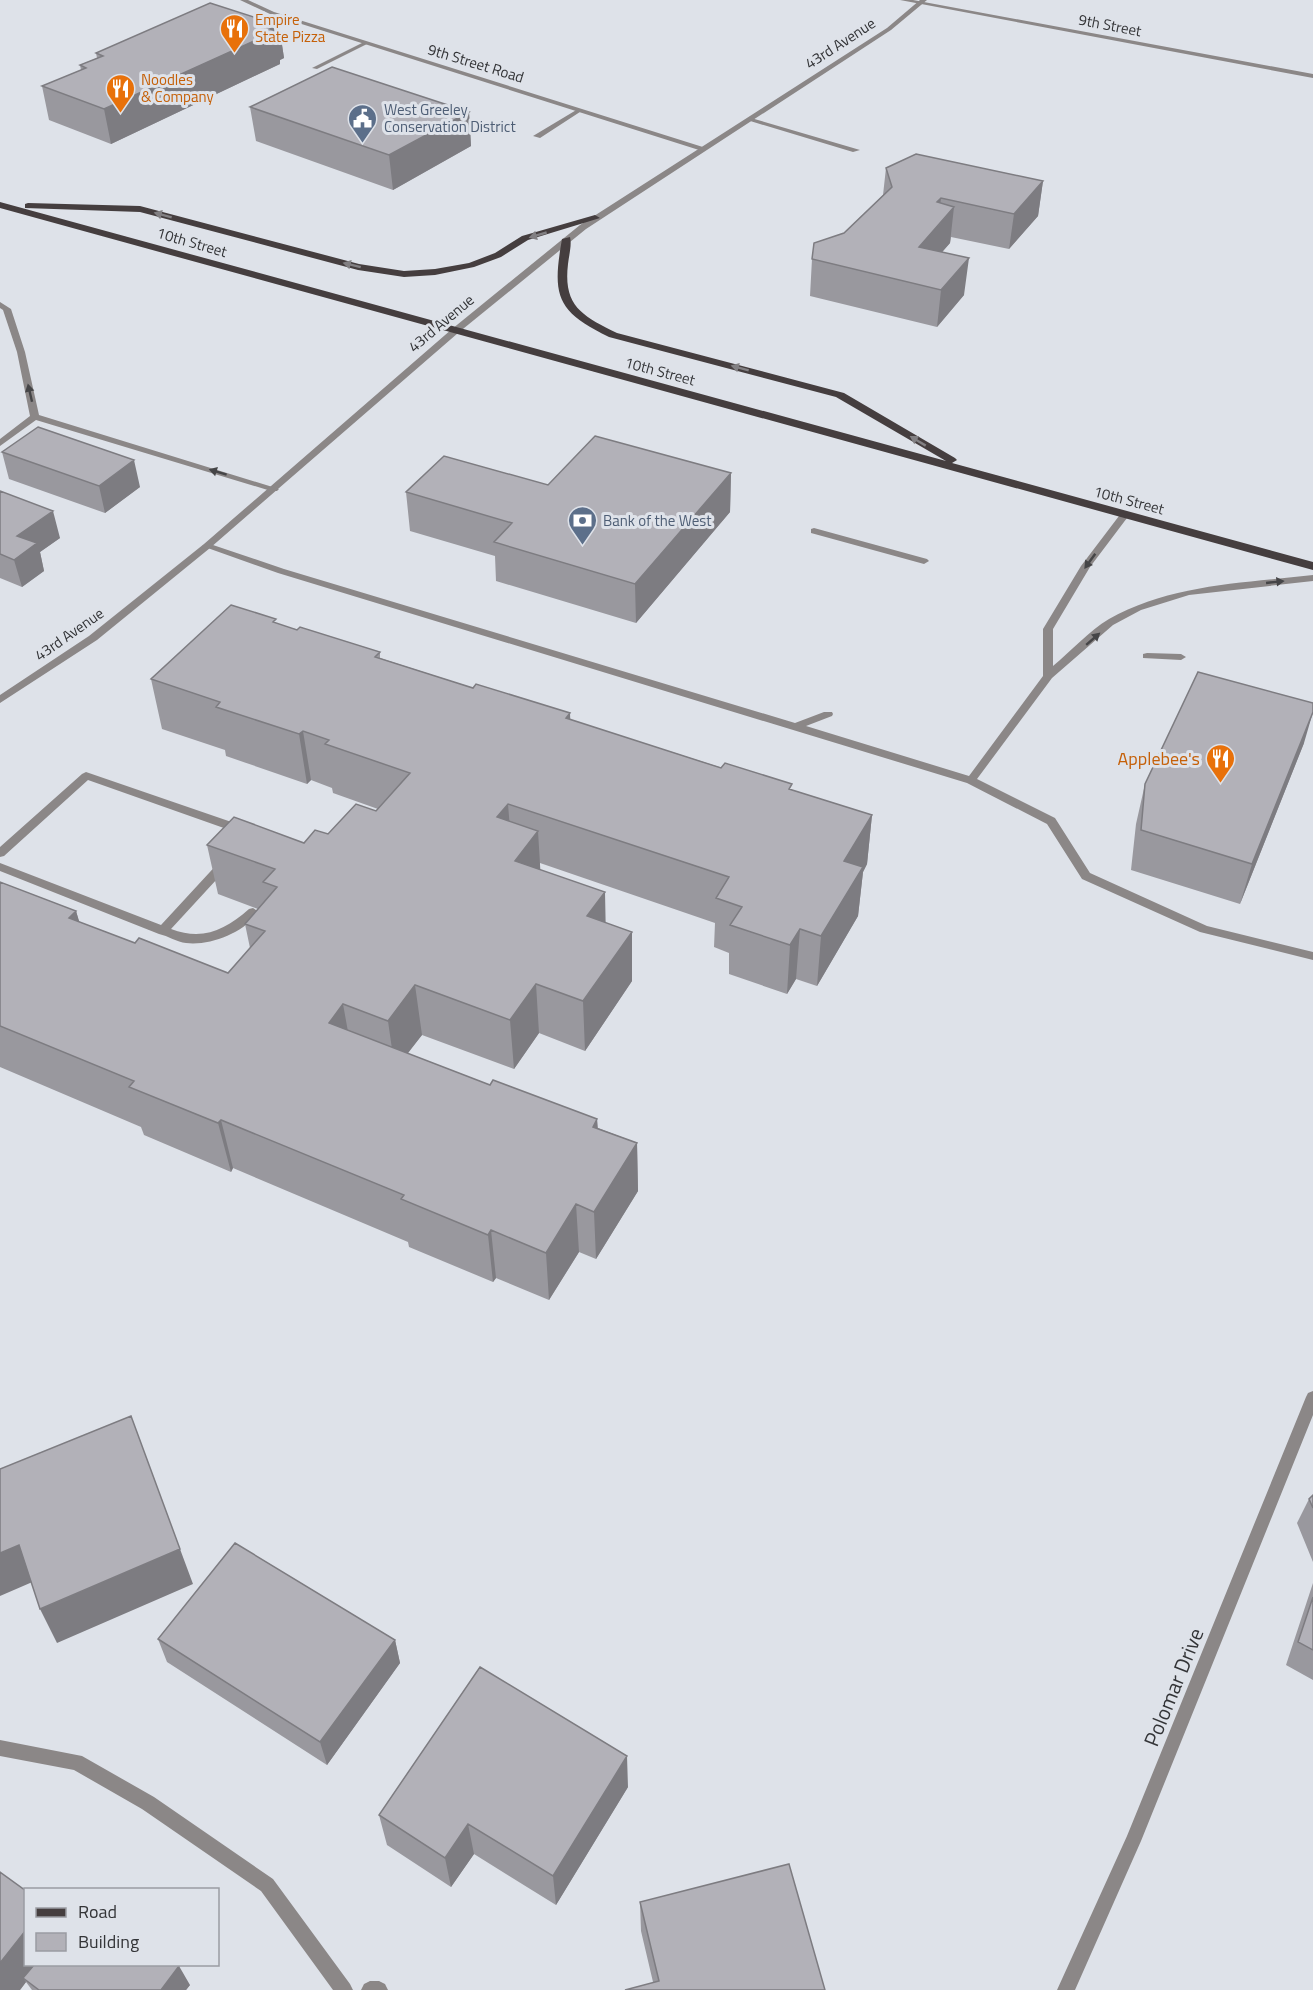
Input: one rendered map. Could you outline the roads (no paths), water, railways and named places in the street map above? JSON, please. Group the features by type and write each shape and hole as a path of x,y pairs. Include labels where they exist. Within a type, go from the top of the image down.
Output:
{"main road":[{"path":"2,205 140,209 358,267 404,274 435,272 471,265 498,255 525,238 595,218"},
{"name":"10th Street","path":"2,205 1313,566"},
{"path":"567,239 560,274 565,300 585,322 613,334 840,395 969,471"}],"street":[{"name":"9th Street Road","path":"243,0 272,13 702,148"},
{"name":"9th Street","path":"903,0 1313,76"},
{"name":"43rd Avenue","path":"0,700 93,638 207,546 455,331 567,239 702,148 889,29 923,2"},
{"path":"315,68 366,42"},
{"path":"537,136 580,110"},
{"path":"749,119 856,150"},
{"path":"0,304 7,309 21,352 35,417"},
{"path":"0,443 35,417"},
{"path":"35,417 274,489"},
{"path":"1048,676 1048,629 1086,566 1125,514"},
{"path":"814,531 924,561"},
{"path":"207,546 281,572 971,780 1051,821 1086,876 1204,929 1313,956"},
{"path":"971,780 1048,676 1110,623 1138,608 1188,592 1313,578"},
{"path":"1147,656 1181,657"},
{"path":"698,696 701,683"},
{"path":"797,726 828,714"},
{"path":"0,853 86,776 251,834 163,931"},
{"path":"0,867 185,939 215,937 239,926 253,912"},
{"name":"Polomar Drive","path":"1066,1990 1133,1841 1313,1397"},
{"path":"0,1748 76,1762 148,1803 267,1885 344,1990"},
{"path":"370,1990 379,1990"}],"place":[{"name":"Empire State Pizza","path":"234,54"},
{"name":"Noodles & Company","path":"120,114"},
{"name":"West Greeley Conservation District","path":"363,144"},
{"name":"Bank of the West","path":"582,546"},
{"name":"Applebee's","path":"1221,784"}]}
